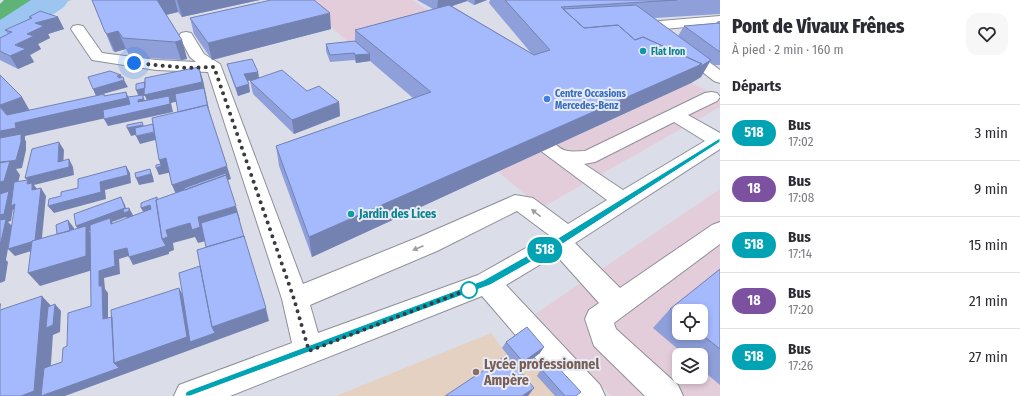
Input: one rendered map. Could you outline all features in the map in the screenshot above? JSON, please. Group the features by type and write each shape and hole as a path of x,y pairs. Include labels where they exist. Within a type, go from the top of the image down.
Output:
{"street":[{"path":"720,20 656,26 657,31 720,78"},
{"path":"78,28 89,47 97,57 124,62 188,68 214,67"},
{"path":"186,36 198,57 214,67 294,299 309,351"},
{"path":"622,202 555,153 588,156 711,97"},
{"path":"190,396 487,283 562,239 720,141 675,115"},
{"path":"294,299 428,244 515,203 525,204 562,239 618,304"},
{"path":"667,396 604,337 599,319 720,231"},
{"path":"487,283 589,396"}],"shaded area":[{"path":"299,0 412,0 528,74 634,55 720,97 720,107 541,208"},
{"path":"720,189 720,396 611,396 535,314"},
{"name":"Lycée professionnel Ampère","path":"491,333 502,348 523,334 579,396 336,396"}],"green space":[{"path":"4,0 71,0 33,8 0,24 0,4"}],"building":[{"path":"92,0 157,0 182,40 175,42 123,38 118,31 107,34"},
{"path":"271,0 314,0 330,13 208,43 190,18"},
{"path":"505,0 677,0 561,7 584,28 618,25 635,40 643,37 702,64 309,237 276,146 431,92 355,30 449,5 534,55 550,50"},
{"path":"636,5 711,60 701,66 699,65 702,64 643,37 635,40 618,25 584,28 563,9"},
{"path":"40,11 58,17 35,23 44,26 27,34 34,36 15,45 26,49 10,56 0,51 0,38 12,32 5,30 32,18 29,17"},
{"path":"720,23 720,52 684,26"},
{"path":"355,41 370,54 355,55 354,53 330,55 326,44"},
{"path":"252,59 258,72 244,74 249,84 236,88 227,64"},
{"path":"199,67 202,82 144,95 145,78"},
{"path":"282,70 307,91 319,86 339,102 292,120 250,81"},
{"path":"110,71 121,75 117,76 119,78 123,77 124,80 93,89 88,77"},
{"path":"0,75 22,97 0,105"},
{"path":"145,82 145,88 136,90 136,84"},
{"path":"204,88 208,108 207,105 178,112 175,94"},
{"path":"126,92 127,98 15,123 16,128 0,131 0,107 7,115 104,94 104,96"},
{"path":"143,95 143,99 138,100 138,102 169,96 170,104 104,119 103,110 130,104 128,97"},
{"path":"207,105 227,166 172,185 166,158 159,160 152,118"},
{"path":"142,122 143,125 127,128 127,125"},
{"path":"153,124 154,132 136,136 135,128"},
{"path":"21,134 21,142 16,160 0,163 0,138"},
{"path":"59,142 58,162 69,159 69,167 25,178 32,149"},
{"path":"10,161 4,181 0,182 0,162"},
{"path":"161,164 161,166 156,168 156,165"},
{"path":"126,166 128,175 100,182 101,192 48,206 49,199 61,196 61,192 78,188 78,179"},
{"path":"150,169 151,174 136,178 135,173"},
{"path":"226,173 228,179 226,175 185,190 184,188"},
{"path":"226,175 236,206 198,217 200,227 192,230 190,223 166,230 168,237 162,239 156,200"},
{"path":"28,180 27,184 32,183 32,190 41,188 35,240 8,249 15,204 11,206 14,182"},
{"path":"9,191 4,214 0,215 0,194"},
{"path":"121,197 125,208 76,226 74,214"},
{"path":"157,197 156,200 162,239 166,246 129,257 127,248 114,251 115,266 99,271 99,286 102,286 103,319 112,317 114,363 119,368 41,396 44,368 62,362 63,348 67,346 68,313 91,306 90,225 110,218 111,224 151,209 150,205 141,208 141,203"},
{"path":"129,208 129,211 124,213 123,209"},
{"path":"237,212 244,236 206,247 201,223"},
{"path":"6,219 0,246 0,220"},
{"path":"68,220 70,231 57,234 56,225"},
{"path":"86,226 86,256 28,273 32,241"},
{"path":"244,236 266,308 212,327 197,250"},
{"path":"200,266 212,327 215,333 190,342 179,273"},
{"path":"720,269 720,349 708,339 708,304 676,304"},
{"path":"179,288 187,337 114,363 111,310"},
{"path":"42,296 34,391 21,396 0,396 0,310"},
{"path":"55,304 53,325 46,328 48,307"},
{"path":"527,327 544,347 523,362 506,342"},
{"path":"507,355 534,388 522,396 445,396"},
{"path":"553,362 581,392 576,396 565,396 541,369"}],"waterway":[{"path":"0,35 53,0"}],"bus line":[{"name":"518","path":"190,396 487,283 558,242 720,140"}],"place":[{"name":"Flat Iron","path":"643,51"},
{"name":"Centre Occasions Mercedes-Benz","path":"547,99"},
{"name":"Jardin des Lices","path":"351,214"},
{"name":"Lycée professionnel Ampère","path":"476,372"}],"route":[{"path":"134,63 188,68 214,67 294,299 309,351 472,288 469,290"}]}
